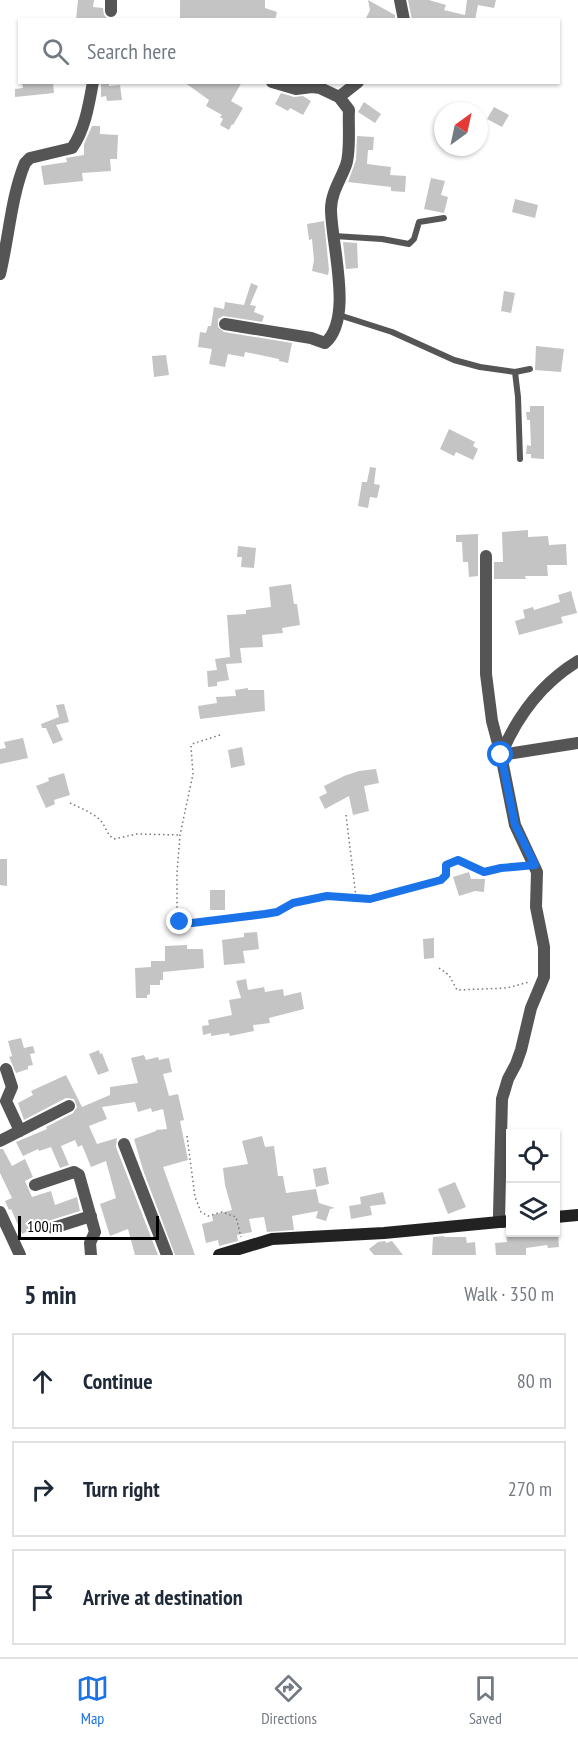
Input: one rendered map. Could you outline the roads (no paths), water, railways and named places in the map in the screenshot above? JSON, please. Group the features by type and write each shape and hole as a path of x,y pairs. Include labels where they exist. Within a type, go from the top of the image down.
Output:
{"street":[{"path":"400,0 404,18"},
{"path":"0,274 25,163 30,158 62,153 72,148 77,141 90,103 93,84"},
{"path":"225,324 311,338 325,344 339,315 340,298 331,206 346,163 349,110 339,97 320,88 296,90 278,84"},
{"path":"339,97 355,84"},
{"path":"486,556 486,674 492,721 515,825 535,865 536,907 544,947 544,976 531,1008 521,1050 502,1099 499,1219 506,1222"},
{"path":"501,755 508,738 546,684 578,661"},
{"path":"501,755 578,743"},
{"path":"6,1069 12,1087 6,1101 20,1131"},
{"path":"0,1141 69,1106"},
{"path":"124,1144 166,1255"},
{"path":"35,1185 77,1173 95,1232 90,1243 91,1255"},
{"path":"0,1212 20,1255"},
{"path":"560,1217 578,1215"},
{"path":"52,1228 91,1216"},
{"path":"219,1255 272,1239 384,1233 506,1222"}],"lane":[{"path":"333,236 382,239 409,244 414,239 419,222 444,219"},
{"path":"339,315 392,332 454,360 480,367 515,372 530,369"},
{"path":"515,372 520,459"}]}
